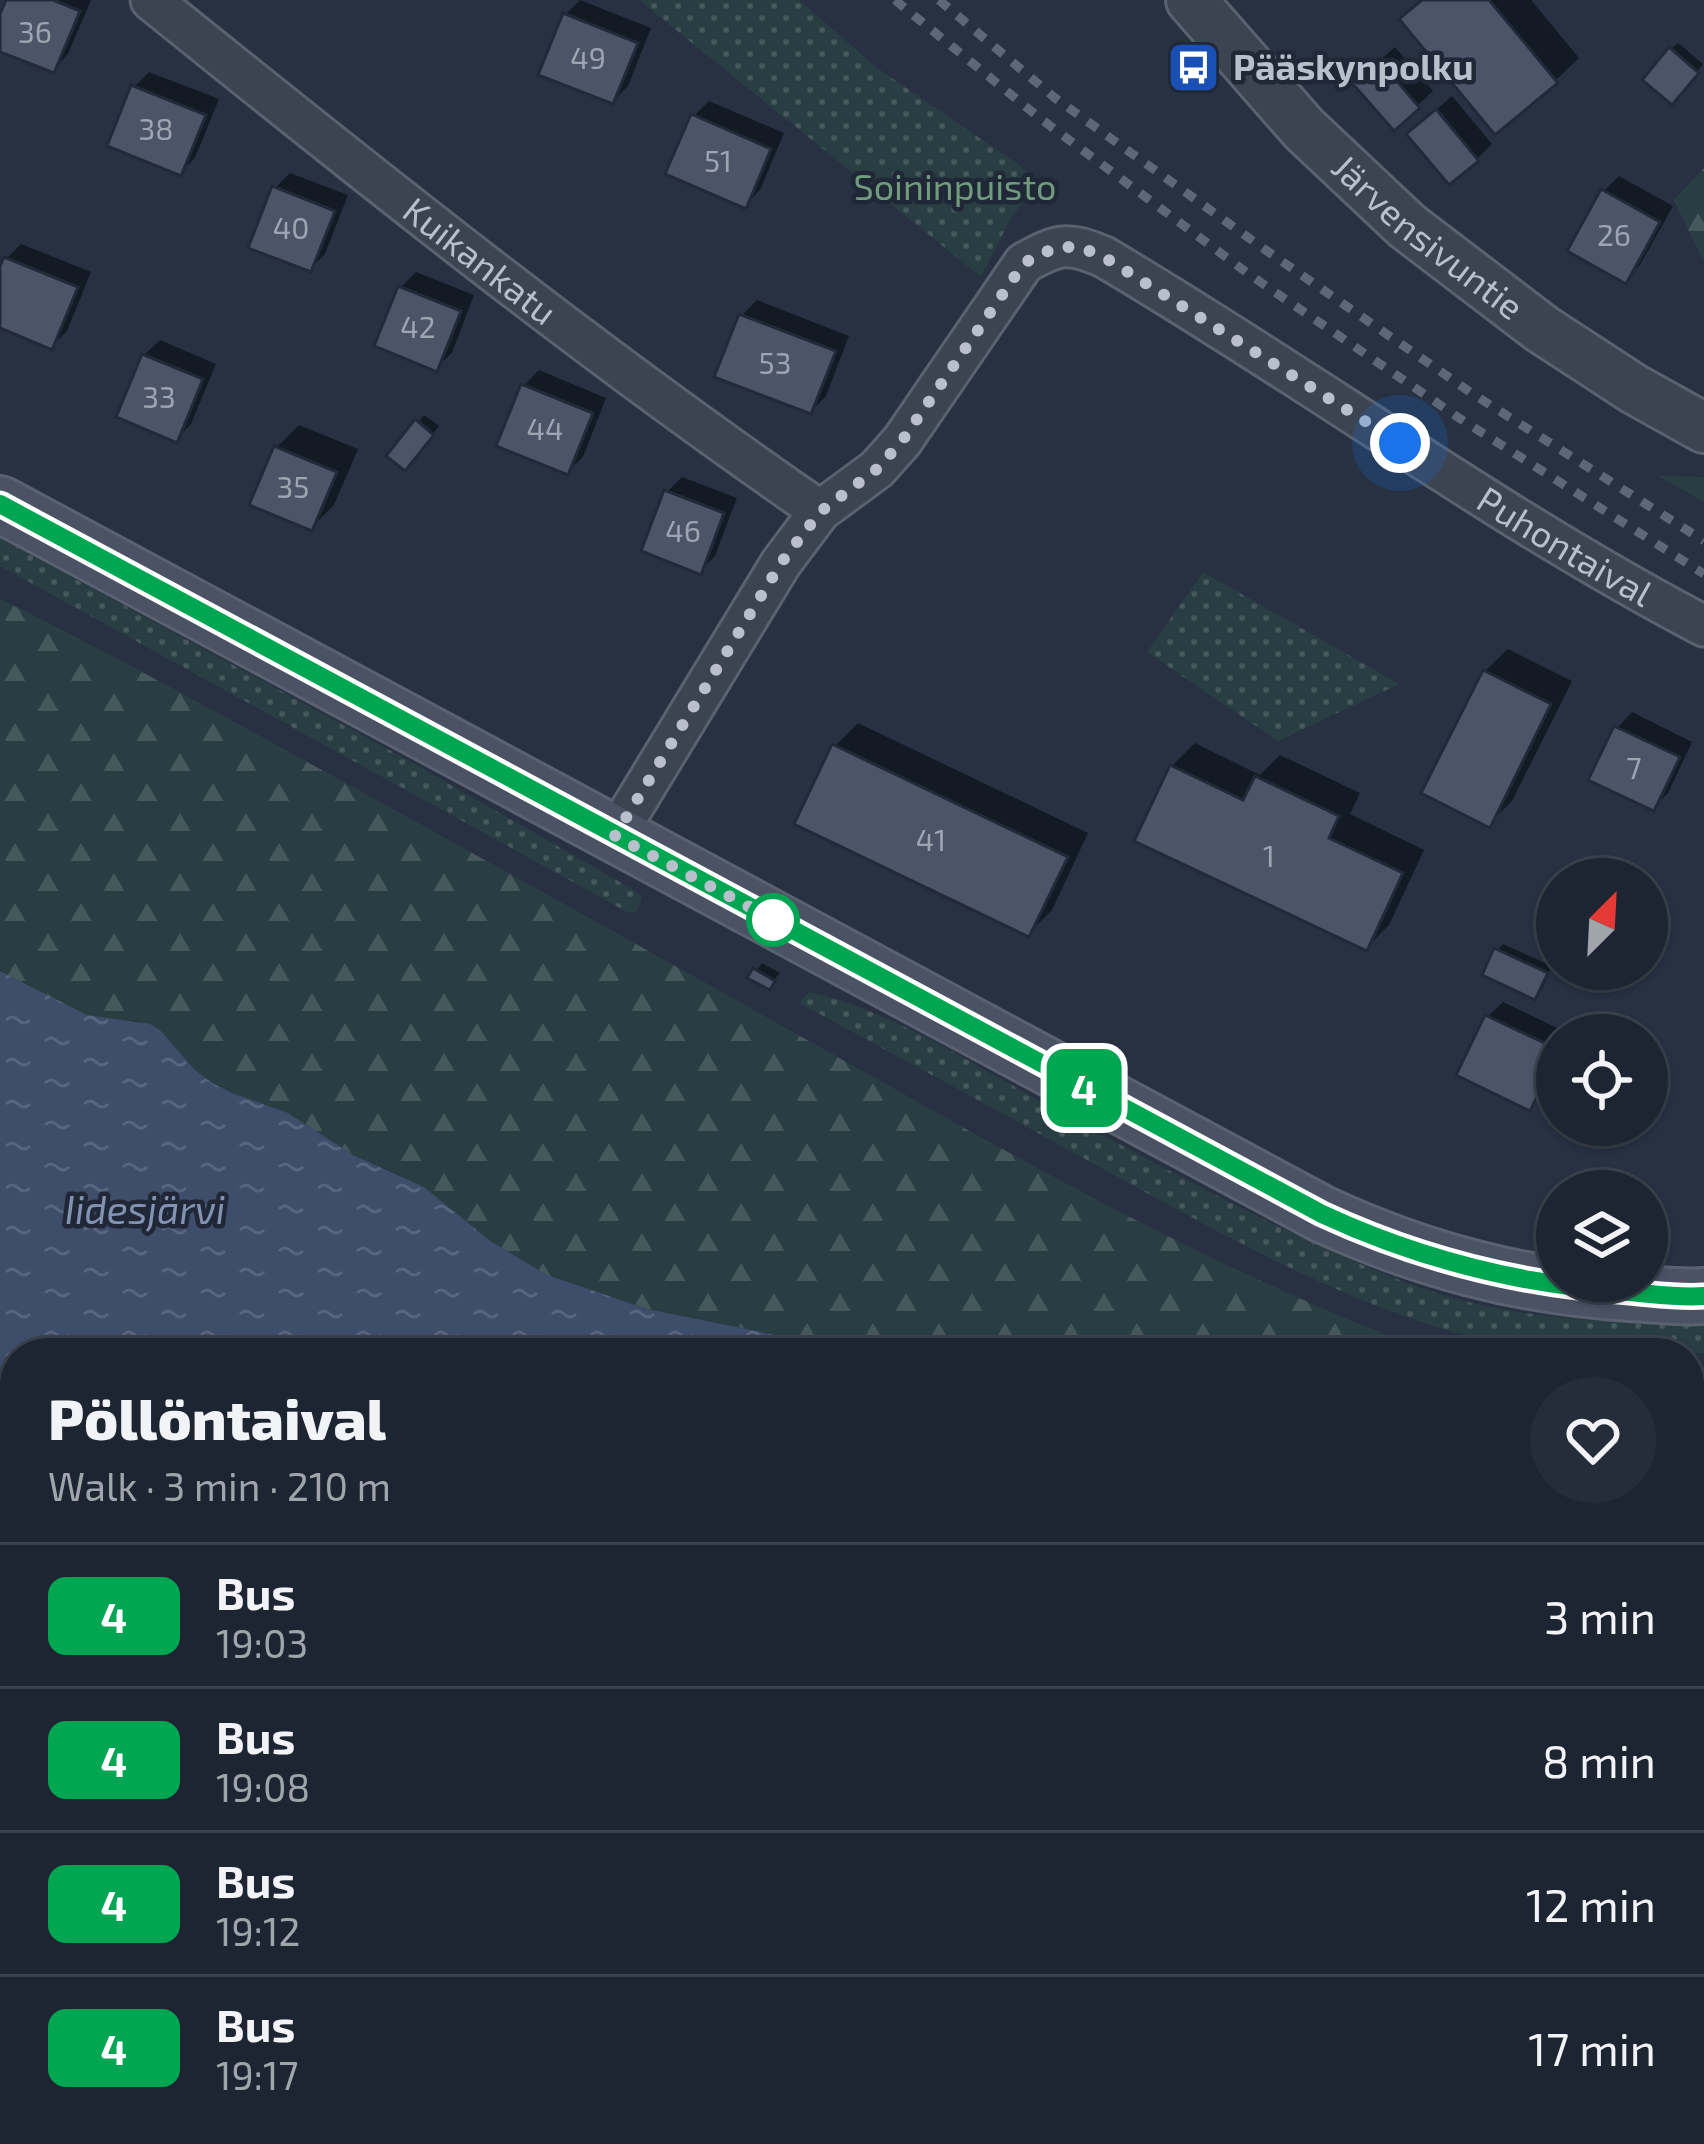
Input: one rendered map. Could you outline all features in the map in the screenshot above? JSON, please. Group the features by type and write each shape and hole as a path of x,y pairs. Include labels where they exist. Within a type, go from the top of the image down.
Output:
{"main road":[{"path":"0,503 1322,1214 1385,1243 1448,1263 1581,1290 1704,1296"}],"street":[{"name":"Kuikankatu","path":"151,0 512,284 820,512"},
{"name":"Järvensivuntie","path":"1191,0 1304,129 1408,226 1542,329 1704,428"},
{"name":"Puhontaival","path":"615,836 781,563 820,512 877,469 902,441 1024,263 1052,248 1079,246 1154,286 1538,532 1704,626"}],"green space":[{"name":"Soininpuisto","path":"639,0 799,0 877,68 1019,165 1038,183 1011,218 981,277"},
{"path":"1704,168 1704,262 1674,200"},
{"path":"1659,476 1704,477 1704,502"},
{"path":"0,538 404,758 637,892 642,898 637,911 629,913 0,566"},
{"path":"1203,572 1399,684 1278,741 1147,652"},
{"path":"0,599 241,725 1064,1182 1283,1291 1395,1338 791,1338 647,1309 547,1275 490,1241 400,1175 353,1155 288,1113 212,1083 160,1030 139,1021 87,1015 0,971"},
{"path":"810,992 900,1024 1206,1190 1391,1276 1455,1299 1505,1310 1618,1322 1704,1322 1704,1338 1477,1338 1381,1308 1239,1243 801,1000"}],"water":[{"name":"Iidesjärvi","path":"0,971 87,1015 150,1024 212,1083 288,1113 353,1155 424,1187 490,1241 547,1275 647,1309 791,1338 0,1338"}],"building":[{"path":"6,0 53,0 80,11 54,73 0,52 0,14"},
{"path":"1422,0 1489,0 1558,83 1495,135 1399,19"},
{"path":"563,13 638,43 613,104 538,75"},
{"path":"1669,47 1699,73 1672,105 1642,80"},
{"path":"1378,59 1420,108 1394,131 1352,83"},
{"path":"131,85 206,115 181,176 107,146"},
{"path":"1436,109 1479,161 1449,185 1406,134"},
{"path":"691,114 771,149 746,209 665,174"},
{"path":"272,186 335,211 311,272 248,248"},
{"path":"1601,189 1660,222 1626,284 1567,251"},
{"path":"4,257 78,287 52,350 0,328"},
{"path":"398,286 461,311 437,372 374,346"},
{"path":"739,314 836,351 811,414 714,377"},
{"path":"142,354 203,379 177,443 116,417"},
{"path":"521,384 593,413 568,475 496,446"},
{"path":"415,419 434,435 405,471 386,456"},
{"path":"274,446 337,472 312,531 249,505"},
{"path":"664,490 724,513 701,575 641,551"},
{"path":"1483,670 1551,704 1490,828 1421,793"},
{"path":"1614,726 1680,757 1654,811 1588,780"},
{"path":"832,744 1068,857 1029,937 794,824"},
{"path":"1170,765 1243,800 1255,776 1339,816 1329,838 1403,873 1367,951 1134,841"},
{"path":"1494,948 1536,967 1536,990 1540,990 1535,1000 1482,975"},
{"path":"753,968 775,981 770,990 747,978"},
{"path":"1485,1015 1536,1039 1536,1099 1530,1111 1456,1075"}],"railway":[{"path":"895,0 1041,119 1250,275 1459,418 1704,574"},
{"path":"939,0 1055,98 1267,251 1473,394 1704,541"}],"bus line":[{"name":"4","path":"0,504 1322,1214 1385,1243 1448,1263 1581,1290 1704,1296"}],"place":[{"name":"Pääskynpolku","path":"1194,67"}],"route":[{"path":"773,920 780,923 615,836 781,563 820,512 877,469 902,441 1024,263 1052,248 1079,246 1104,257 1400,443"}]}
